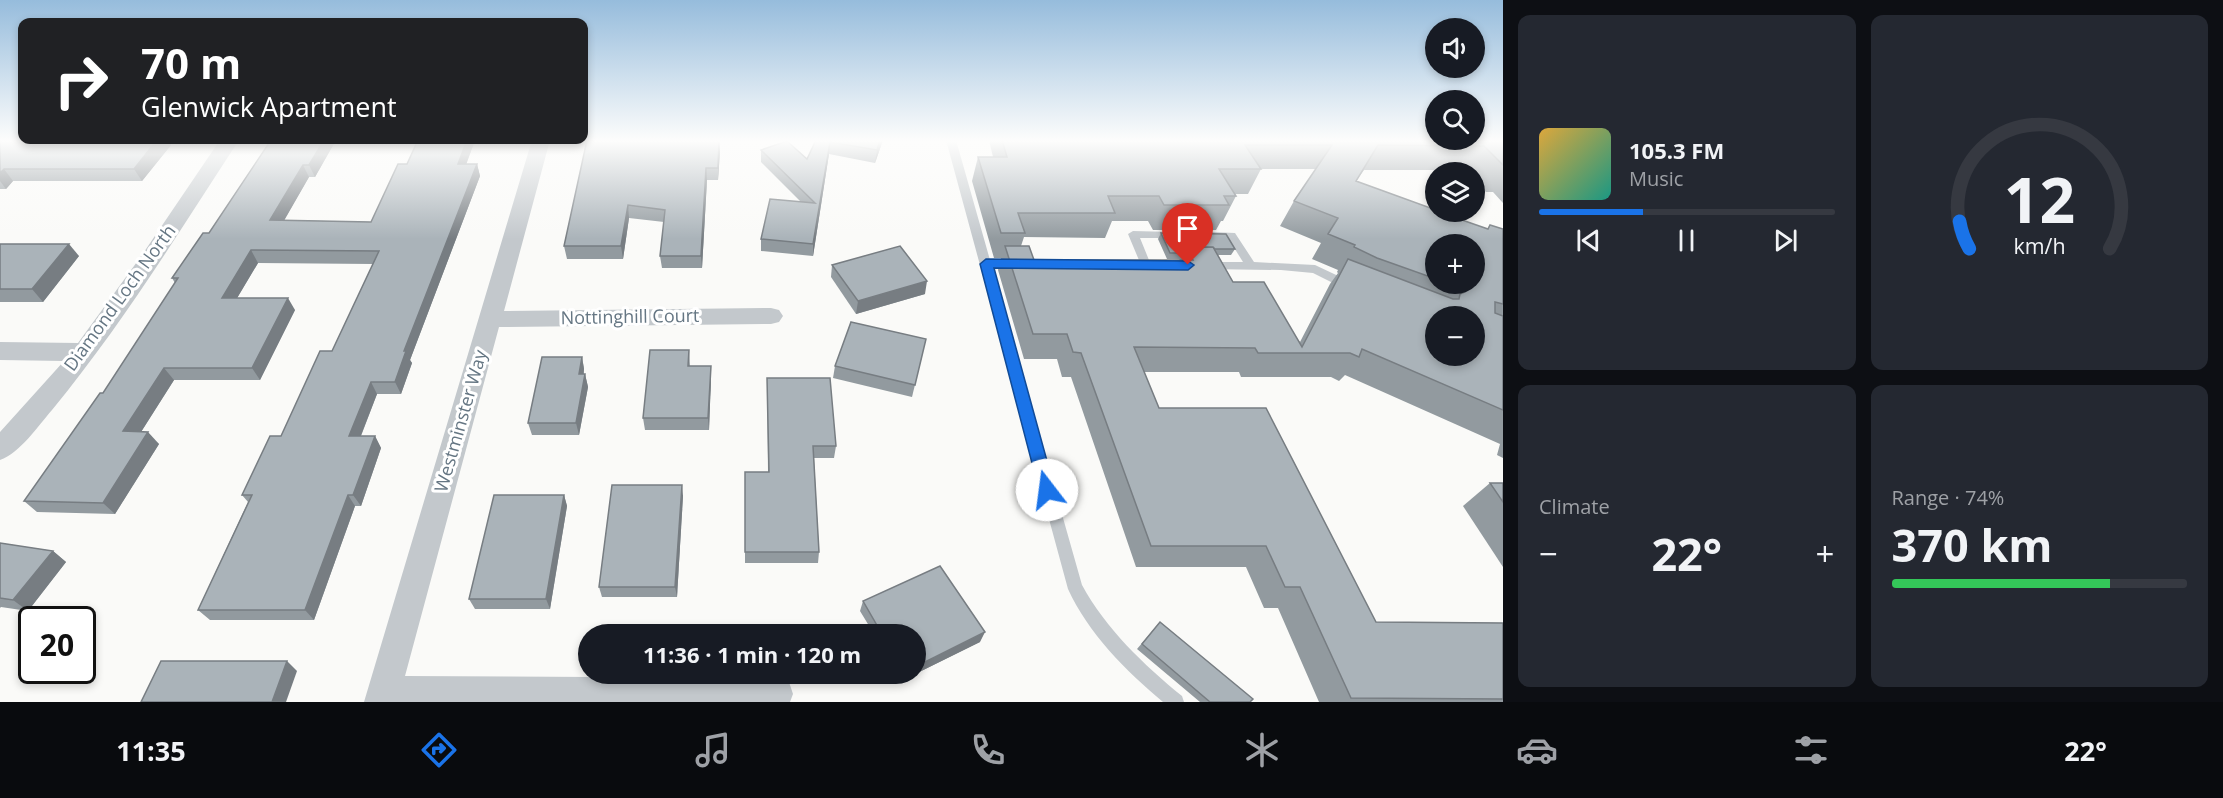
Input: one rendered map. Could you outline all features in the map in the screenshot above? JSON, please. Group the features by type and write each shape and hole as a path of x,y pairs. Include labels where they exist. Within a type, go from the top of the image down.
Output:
{"street":[{"name":"Diamond Loch North","path":"0,449 29,420 84,352 137,279 208,173"},
{"name":"Westminster Way","path":"382,697 531,173"},
{"name":"Nottinghill Court","path":"490,319 771,316"},
{"path":"0,351 84,352"},
{"path":"382,697 777,694"}],"lane":[{"path":"962,173 992,264 1066,558 1079,596 1116,645 1155,686 1176,702"},
{"path":"1146,265 1133,234 1231,235 1251,266"},
{"path":"1193,266 1315,269 1354,288"}],"building":[{"path":"249,173 298,173 270,220 371,222 394,173 474,173 404,351 406,351 395,382 371,382 349,436 375,436 353,495 348,495 305,610 198,610 252,495 242,495 270,436 281,436 320,351 332,351 379,251 251,250 222,298 288,298 252,368 164,368 123,431 148,432 103,503 24,501 100,393 103,393 178,278 172,278 203,233 209,233"},
{"path":"580,173 706,173 701,256 660,256 665,210 628,205 621,246 564,246"},
{"path":"784,173 825,173 813,244 761,239 770,199 815,203"},
{"path":"983,173 1221,173 1236,196 1224,196 1229,205 1164,205 1159,196 1108,196 1115,213 1018,213 1025,233 1001,233"},
{"path":"1313,173 1361,173 1356,181 1425,206 1425,222 1468,222 1488,229 1490,225 1503,229 1503,304 1495,302 1495,313 1503,316 1503,410 1362,349 1359,357 1350,353 1258,353 1255,348 1134,347 1159,408 1266,408 1376,622 1503,623 1503,699 1351,698 1300,587 1285,587 1266,546 1151,546 1081,353 1073,352 1067,334 1033,334 1005,246 1029,246 1034,260 1193,260 1186,247 1213,247 1233,282 1264,282 1302,347 1348,259 1425,288 1425,294 1440,294 1459,299 1460,294 1485,294 1485,234 1425,234 1425,275 1377,258 1354,247 1355,245 1328,234 1338,218 1294,201"},
{"path":"1161,233 1226,234 1235,249 1186,247 1183,253 1170,253"},
{"path":"0,244 69,244 32,289 0,289"},
{"path":"900,246 927,281 858,301 832,265"},
{"path":"851,322 926,339 915,385 835,366"},
{"path":"650,350 689,350 688,366 711,366 708,418 643,418"},
{"path":"542,357 582,357 579,374 585,374 576,423 528,423"},
{"path":"767,378 830,378 836,446 813,446 819,552 745,552 745,472 769,472"},
{"path":"1490,483 1503,483 1503,502"},
{"path":"612,485 682,485 675,587 599,587"},
{"path":"494,495 564,495 546,599 469,599"},
{"path":"0,543 53,551 13,600 0,598"},
{"path":"940,566 985,632 926,662 926,624 876,624 863,601"},
{"path":"1160,622 1253,699 1250,702 1210,702 1142,644"},
{"path":"161,661 287,661 272,702 141,702"}],"route":[{"path":"1047,490 986,264 1188,265"}]}
